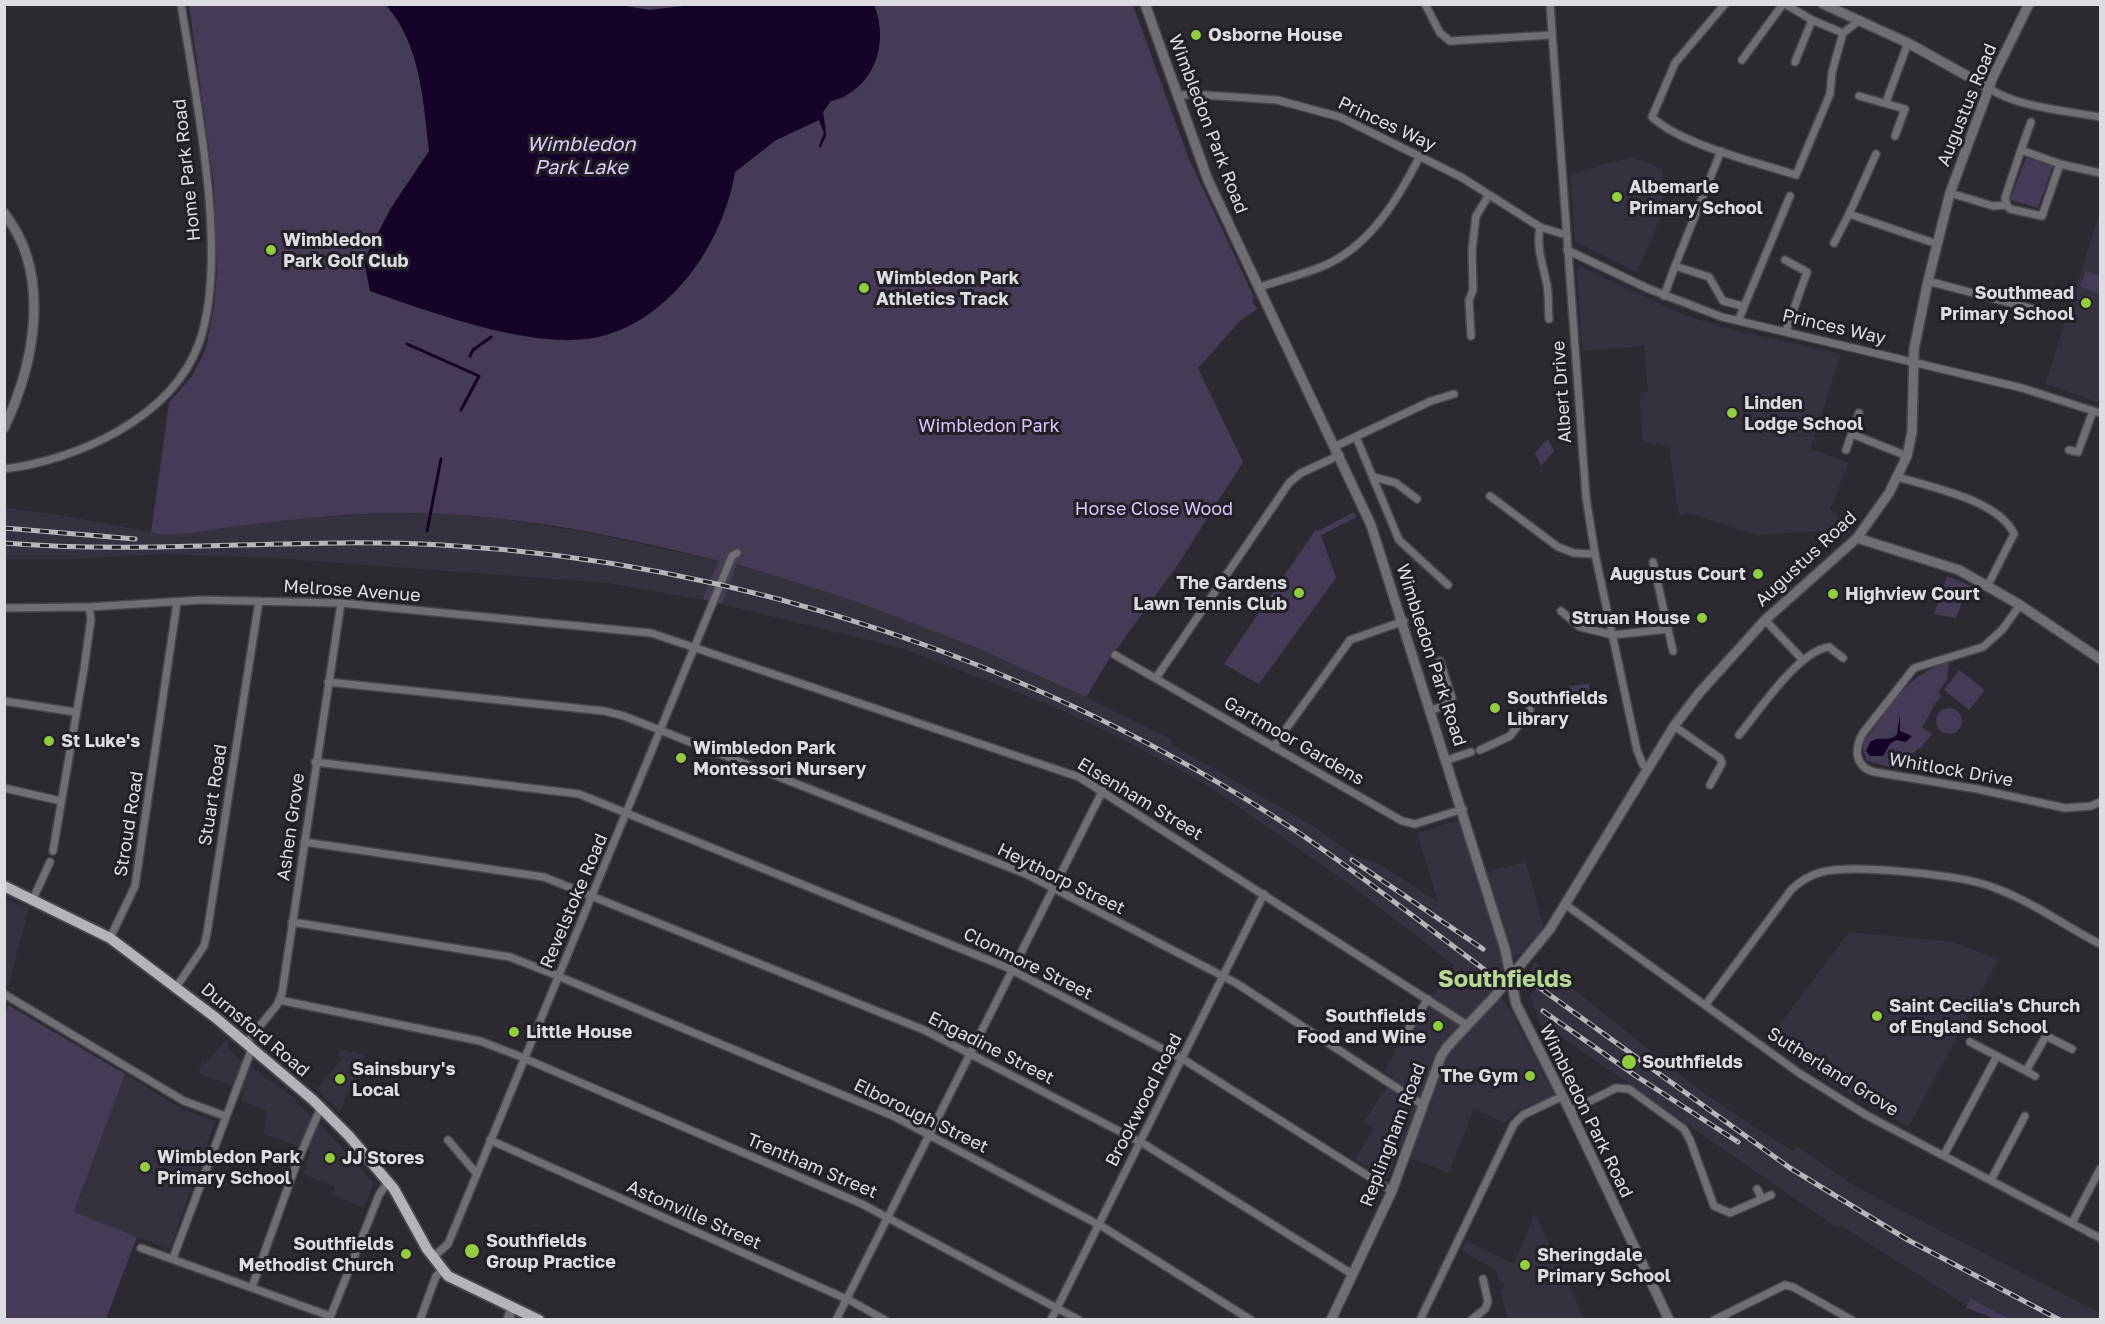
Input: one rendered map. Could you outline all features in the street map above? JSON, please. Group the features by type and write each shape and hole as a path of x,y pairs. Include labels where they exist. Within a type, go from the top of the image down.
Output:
{"main road":[{"name":"Durnsford Road","path":"4,886 110,938 177,986 321,1107 388,1182 443,1270 461,1284 539,1320"}],"street":[{"name":"Home Park Road","path":"4,469 47,461 82,448 131,422 169,390 184,371 200,342 208,301 210,217 181,4"},
{"name":"Wimbledon Park Road","path":"1145,4 1208,180 1371,525 1404,621 1463,809 1505,949 1516,1004 1563,1096 1669,1320"},
{"path":"1425,4 1440,33 1450,41 1552,36"},
{"name":"Albert Drive","path":"1550,4 1583,477 1595,554 1637,750 1643,765 1648,768"},
{"path":"1725,4 1675,63 1652,117 1661,125 1721,151 1796,175 1830,94 1832,72 1843,33 1860,20"},
{"path":"1742,60 1784,4 1812,20 1843,33"},
{"path":"1823,4 1908,43 1997,94 2100,117"},
{"name":"Augustus Road","path":"1510,978 1566,905 1674,726 1700,692 1765,620 1857,538 1880,509 1898,477 1907,456 1914,406 1914,361 1928,281 1950,193 1989,88 2029,4"},
{"path":"1795,62 1812,20"},
{"path":"1886,102 1908,43"},
{"name":"Princes Way","path":"1178,96 1204,95 1298,104 1340,117 1420,156 1540,227 1566,235"},
{"path":"1859,96 1905,109 1895,136"},
{"path":"2031,122 2005,198 2010,208 2042,216 2060,164"},
{"path":"2021,150 2060,164 2100,173"},
{"path":"1664,296 1721,151"},
{"path":"1834,243 1876,154"},
{"path":"1260,287 1321,267 1357,245 1386,213 1420,156"},
{"path":"1950,193 1993,206 2007,204"},
{"path":"1471,336 1469,300 1473,290 1472,250 1476,216 1489,195"},
{"path":"1738,321 1790,196"},
{"path":"4,213 27,254 34,292 33,325 26,367 4,428"},
{"path":"1849,214 1937,244"},
{"path":"1540,227 1538,240 1540,264 1547,284 1549,319"},
{"name":"Princes Way","path":"1567,250 1664,296 1738,321 2022,388 2097,412"},
{"path":"1785,260 1807,272 1786,331"},
{"path":"1675,266 1709,277 1723,301 1743,306"},
{"path":"1928,281 2033,309"},
{"path":"1156,678 1289,483 1338,451 1356,436 1431,401 1454,394"},
{"path":"2069,450 2078,452 2097,412"},
{"path":"1846,450 1859,413"},
{"path":"1852,434 1907,456"},
{"path":"1356,436 1399,540 1448,585"},
{"path":"1374,477 1396,483 1418,499"},
{"path":"1898,477 1973,501 1994,512 2011,527 2014,534 1988,585"},
{"path":"1490,496 1558,548 1574,553 1595,554"},
{"path":"1857,538 1953,568 1988,585 2100,659"},
{"name":"Revelstoke Road","path":"433,1257 448,1244 661,732 725,572 732,556 737,552"},
{"path":"1653,562 1673,651"},
{"name":"Melrose Avenue","path":"4,608 259,601 341,603 651,633 694,649"},
{"name":"Stuart Road","path":"177,986 204,946 207,933 259,601"},
{"name":"Stroud Road","path":"110,938 135,886 177,603"},
{"name":"Ashen Grove","path":"173,1258 249,1046 279,1000 341,603"},
{"name":"Whitlock Drive","path":"2020,605 2002,630 1983,646 1914,668 1863,733 1857,744 1858,760 1862,766 1874,772 1968,787 2066,808 2091,807 2100,802"},
{"path":"53,851 91,619 89,607"},
{"path":"1561,612 1580,627 1613,635 1668,629"},
{"path":"1765,620 1803,660"},
{"path":"1273,747 1350,640 1404,621"},
{"path":"1739,735 1803,660 1819,648 1829,647 1843,658"},
{"name":"Elsenham Street","path":"694,649 1056,768 1103,790 1467,1025"},
{"name":"Gartmoor Gardens","path":"1115,656 1409,824 1463,809"},
{"path":"1432,710 1448,704 1452,698 1440,661"},
{"name":"Heythorp Street","path":"328,682 616,713 1015,869 1223,976 1423,1105"},
{"path":"4,701 75,712"},
{"path":"1480,750 1510,736 1530,710"},
{"path":"1674,726 1720,758 1722,763 1710,785"},
{"path":"1447,760 1471,752"},
{"name":"Clonmore Street","path":"315,762 579,794 981,955 1012,970 1182,1059 1392,1191"},
{"path":"4,788 61,801"},
{"path":"836,1320 1103,790"},
{"name":"Engadine Street","path":"304,842 544,877 924,1030 1139,1142 1352,1274"},
{"path":"33,899 50,862"},
{"path":"1706,1004 1791,890 1807,877 1834,869 1934,876 1985,884 2033,906 2100,944"},
{"name":"Brookwood Road","path":"1051,1320 1264,894"},
{"name":"Sutherland Grove","path":"1566,905 1799,1073 1866,1115 2100,1238"},
{"name":"Elborough Street","path":"292,922 510,957 874,1107 1098,1225 1251,1320"},
{"name":"Replingham Road","path":"1331,1320 1392,1191 1441,1056 1510,978"},
{"path":"4,994 184,1101 225,1116"},
{"path":"1403,1037 1428,999"},
{"name":"Trentham Street","path":"279,1000 480,1041 524,1058 888,1217 1078,1320"},
{"path":"2026,1071 2046,1036 2072,1050"},
{"path":"1970,1042 2035,1076"},
{"path":"1944,1155 1997,1056"},
{"path":"1570,1111 1616,1088 1629,1089 1684,1129 1713,1206 1730,1213 1771,1195"},
{"path":"1420,1320 1514,1124 1523,1115 1563,1096"},
{"path":"252,1287 299,1157 321,1107"},
{"path":"1991,1180 2025,1116"},
{"path":"448,1140 476,1173"},
{"name":"Astonville Street","path":"490,1140 846,1299 885,1320"},
{"path":"2072,1223 2100,1168"},
{"path":"141,1248 252,1287 330,1318 378,1195 388,1182"},
{"path":"1757,1189 1762,1199"},
{"path":"420,1320 436,1276 443,1270"},
{"path":"1472,1320 1485,1310 1488,1302 1484,1278"},
{"path":"1714,1320 1785,1285 1793,1287 1852,1320"},
{"path":"508,1320 512,1308"}],"shaded area":[{"name":"Albemarle Primary School","path":"1632,157 1662,169 1663,177 1661,217 1637,272 1575,242 1570,174"},
{"name":"Southmead Primary School","path":"2100,212 2100,403 2045,384"},
{"name":"Linden Lodge School","path":"1581,267 1682,314 1729,329 1841,354 1810,449 1849,463 1830,509 1853,530 1843,538 1819,531 1757,535 1687,513 1679,516 1669,447 1642,441 1640,393 1648,392 1644,346 1582,351 1577,271"},
{"path":"5,508 54,514 156,533 294,519 390,513 444,514 504,519 591,533 720,561 704,594 704,600 608,583 274,558 162,554 76,559 5,559"},
{"path":"736,564 852,599 975,647 1086,697 1173,740 1171,744 1313,826 1355,856 1377,863 1438,902 1417,833 1459,820 1476,875 1526,862 1544,929 1524,954 1502,957 1503,973 1495,990 1512,1012 1555,1096 1519,1110 1504,1123 1474,1109 1449,1173 1397,1153 1388,1179 1355,1159 1374,1128 1364,1122 1393,1077 1385,1072 1399,1043 1394,1040 1398,1034 1401,1036 1426,1006 1454,965 1349,884 1202,782 1120,738 1055,707 904,649 722,604"},
{"path":"4,899 29,908 9,985 4,984"},
{"name":"Saint Cecilia's Church of England School","path":"1849,932 1952,942 1999,959 1909,1127 1836,1086 1768,1040"},
{"path":"1535,962 1577,992 1697,1088 1762,1132 1793,1151 1797,1146 1856,1187 2100,1313 2100,1319 2009,1319 1970,1298 1966,1305 1840,1225 1839,1227 1833,1225 1551,1030 1544,1034 1530,996 1535,989 1529,986 1530,970"},
{"path":"226,1040 227,1047 236,1056 296,1099 295,1102 321,1125 374,1183 364,1208 332,1195 335,1187 303,1174 311,1151 264,1134 267,1111 241,1101 244,1090 198,1073 202,1062 205,1064"},
{"path":"339,1049 365,1055 340,1111 316,1089 342,1059 338,1055"},
{"name":"Wimbledon Park Primary School","path":"125,1074 182,1109 215,1121 170,1249 74,1213"},
{"name":"Sheringdale Primary School","path":"1535,1213 1585,1319 1507,1319 1500,1289 1505,1288 1503,1282 1499,1282 1496,1270 1461,1250 1466,1241 1514,1264"}],"green space":[{"path":"616,4 701,5 649,10"},
{"name":"Wimbledon Park","path":"189,5 386,5 398,21 413,55 422,93 430,151 391,208 364,260 370,291 424,310 487,328 550,340 579,340 605,335 629,326 650,313 678,288 696,267 718,228 735,172 776,140 819,120 824,133 819,146 821,148 826,128 823,112 831,101 846,97 874,53 879,31 874,5 1133,5 1188,157 1254,297 1252,302 1258,308 1240,321 1198,368 1243,462 1179,563 1108,661 1086,697 975,647 852,600 737,564 722,604 704,600 704,594 719,561 598,533 515,520 432,513 352,515 237,526 182,534 151,532 169,403 192,376 206,349 217,273 214,185"},
{"path":"2026,158 2053,166 2038,208 2010,200"},
{"path":"2086,271 2100,276 2100,294 2080,286"},
{"path":"1548,439 1554,451 1541,466 1535,453"},
{"name":"The Gardens Lawn Tennis Club","path":"1354,512 1356,517 1321,535 1336,578 1259,684 1224,664 1316,529 1318,531"},
{"path":"1947,576 1971,586 1956,618 1934,614"},
{"path":"1949,662 1947,680 1938,692 1942,696 1922,727 1932,734 1920,749 1918,748 1901,770 1867,761 1863,750 1864,742 1890,705 1921,674"},
{"path":"1959,670 1985,690 1969,710 1944,690"},
{"path":"1589,684 1590,702 1570,704 1569,686"},
{"path":"1949,708 1958,712 1962,721 1958,730 1949,734 1940,730 1936,721 1940,712"},
{"path":"8,1005 125,1074 74,1212 137,1237 106,1319 5,1319 4,1020"},
{"path":"1970,1298 2009,1319 1996,1319 1966,1308"}],"water":[{"name":"Wimbledon Park Lake","path":"612,4 649,10 701,4 874,5 879,20 879,50 868,76 858,87 831,101 823,112 826,136 820,148 824,133 819,120 776,140 735,172 728,202 716,232 691,273 664,302 627,327 606,335 580,339 550,339 519,335 455,319 370,291 364,260 391,208 429,151 422,93 413,55 398,21 386,5"},
{"path":"1900,715 1900,731 1912,736 1906,742 1896,740 1890,744 1883,756 1870,756 1866,751 1870,742 1891,738 1897,734"}],"waterway":[{"path":"470,356 473,350 491,337"},
{"path":"407,344 479,376 461,410"},
{"path":"427,531 441,459"}],"railway":[{"path":"4,528 135,539"},
{"path":"4,543 114,547 332,543 442,545 555,555 667,573 777,599 886,631 992,671 1096,717 1196,770 1293,829 1485,970"},
{"path":"1352,860 1483,949"},
{"path":"1529,980 1790,1168 1908,1240 2060,1320"},
{"path":"1543,1011 1636,1076 1738,1142"}],"place":[{"name":"Osborne House","path":"1196,35"},
{"name":"Albemarle Primary School","path":"1617,197"},
{"name":"Wimbledon Park Golf Club","path":"271,250"},
{"name":"Wimbledon Park Athletics Track","path":"864,288"},
{"name":"Southmead Primary School","path":"2086,303"},
{"name":"Linden Lodge School","path":"1732,413"},
{"name":"Augustus Court","path":"1758,574"},
{"name":"The Gardens Lawn Tennis Club","path":"1299,593"},
{"name":"Highview Court","path":"1833,594"},
{"name":"Struan House","path":"1702,618"},
{"name":"Southfields Library","path":"1495,708"},
{"name":"St Luke's","path":"49,741"},
{"name":"Wimbledon Park Montessori Nursery","path":"681,758"},
{"name":"Saint Cecilia's Church of England School","path":"1877,1016"},
{"name":"Southfields Food and Wine","path":"1438,1026"},
{"name":"Little House","path":"514,1032"},
{"name":"Southfields","path":"1629,1062"},
{"name":"The Gym","path":"1530,1076"},
{"name":"Sainsbury's Local","path":"340,1079"},
{"name":"JJ Stores","path":"330,1158"},
{"name":"Wimbledon Park Primary School","path":"145,1167"},
{"name":"Southfields Group Practice","path":"472,1251"},
{"name":"Southfields Methodist Church","path":"406,1254"},
{"name":"Sheringdale Primary School","path":"1525,1265"}],"district":[{"name":"Southfields","path":"1505,979"}],"park label":[{"name":"Horse Close Wood","path":"1154,509"}]}
